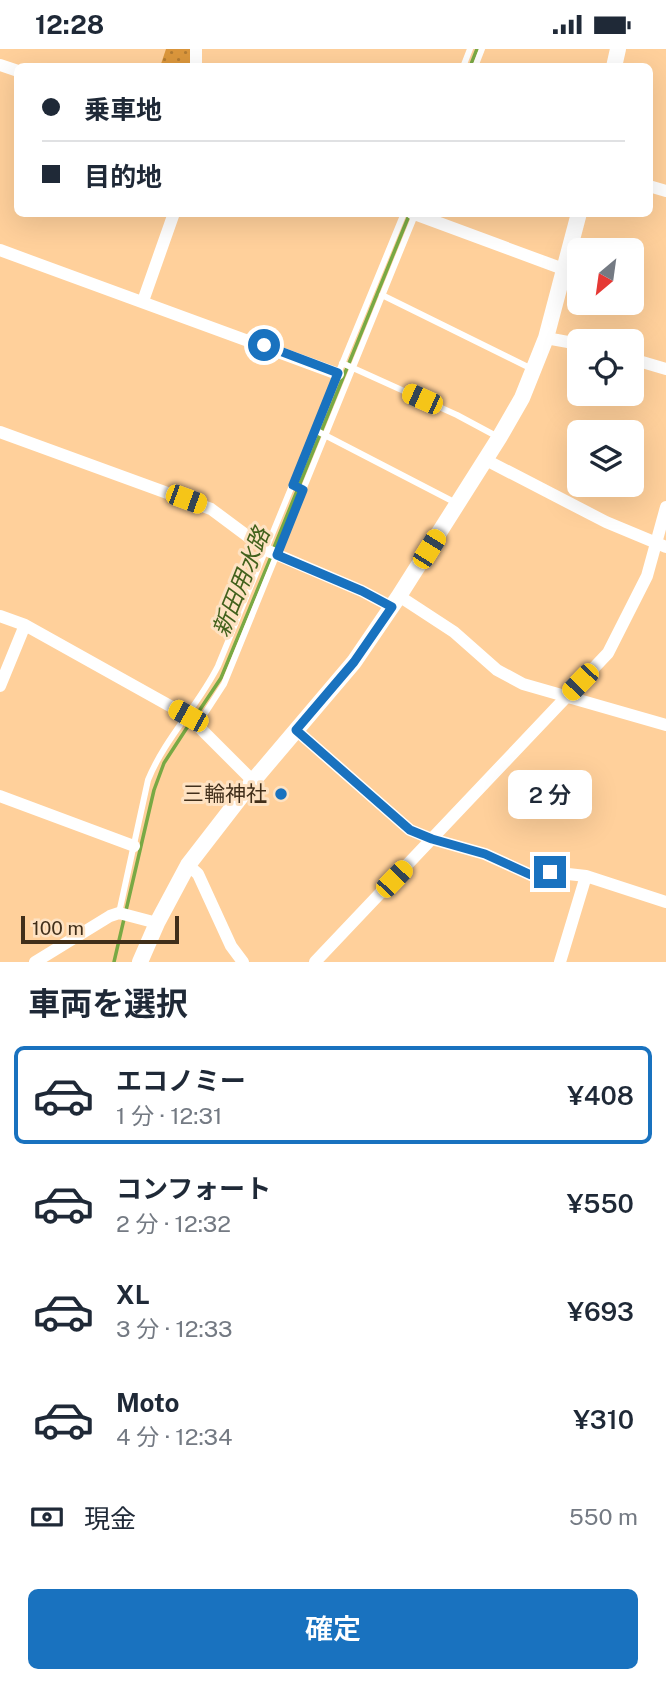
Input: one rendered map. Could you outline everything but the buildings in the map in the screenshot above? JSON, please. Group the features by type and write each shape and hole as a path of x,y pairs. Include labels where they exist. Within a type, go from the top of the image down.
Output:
{"street":[{"path":"143,301 173,217"},
{"path":"420,217 566,270"},
{"path":"141,962 188,865 253,781 354,662 396,602 499,438 522,398 546,338 578,217"},
{"path":"0,250 340,368"},
{"path":"546,338 567,342"},
{"path":"644,363 666,369"},
{"path":"0,432 211,509 271,553 362,591 396,602 454,632 497,670 523,684 666,725"},
{"path":"486,460 553,497 660,546"},
{"path":"315,962 608,653 660,546 666,507"},
{"path":"0,615 25,625 193,720 253,781"},
{"path":"0,686 25,625"},
{"path":"296,730 410,830 485,854 531,875 550,872 586,876 666,902"},
{"path":"0,796 134,846"},
{"path":"188,865 198,874 231,946 243,962"},
{"path":"560,962 586,876"},
{"path":"35,962 110,915 124,914 158,923"}],"lane":[{"path":"193,720 303,490 354,369 411,217"},
{"path":"124,914 134,846 148,780 168,741 193,720 224,684 293,485 340,368 411,217"},
{"path":"382,295 534,370"},
{"path":"340,368 354,369 457,415 499,438"},
{"path":"315,430 458,503"},
{"path":"293,485 303,490"}],"shaded area":[{"path":"166,49 192,49 191,63 161,63"}],"waterway":[{"name":"新田用水路","path":"472,63 477,49"},
{"name":"新田用水路","path":"273,550 408,217"},
{"name":"新田用水路","path":"195,717 221,678 271,557"},
{"name":"新田用水路","path":"114,962 154,790 164,763 190,723"}],"place":[{"name":"三輪神社","path":"281,794"}],"route":[{"path":"264,345 338,373 293,485 303,490 277,555 362,591 392,607 354,662 296,730 410,830 485,854 531,875 550,872"}]}
